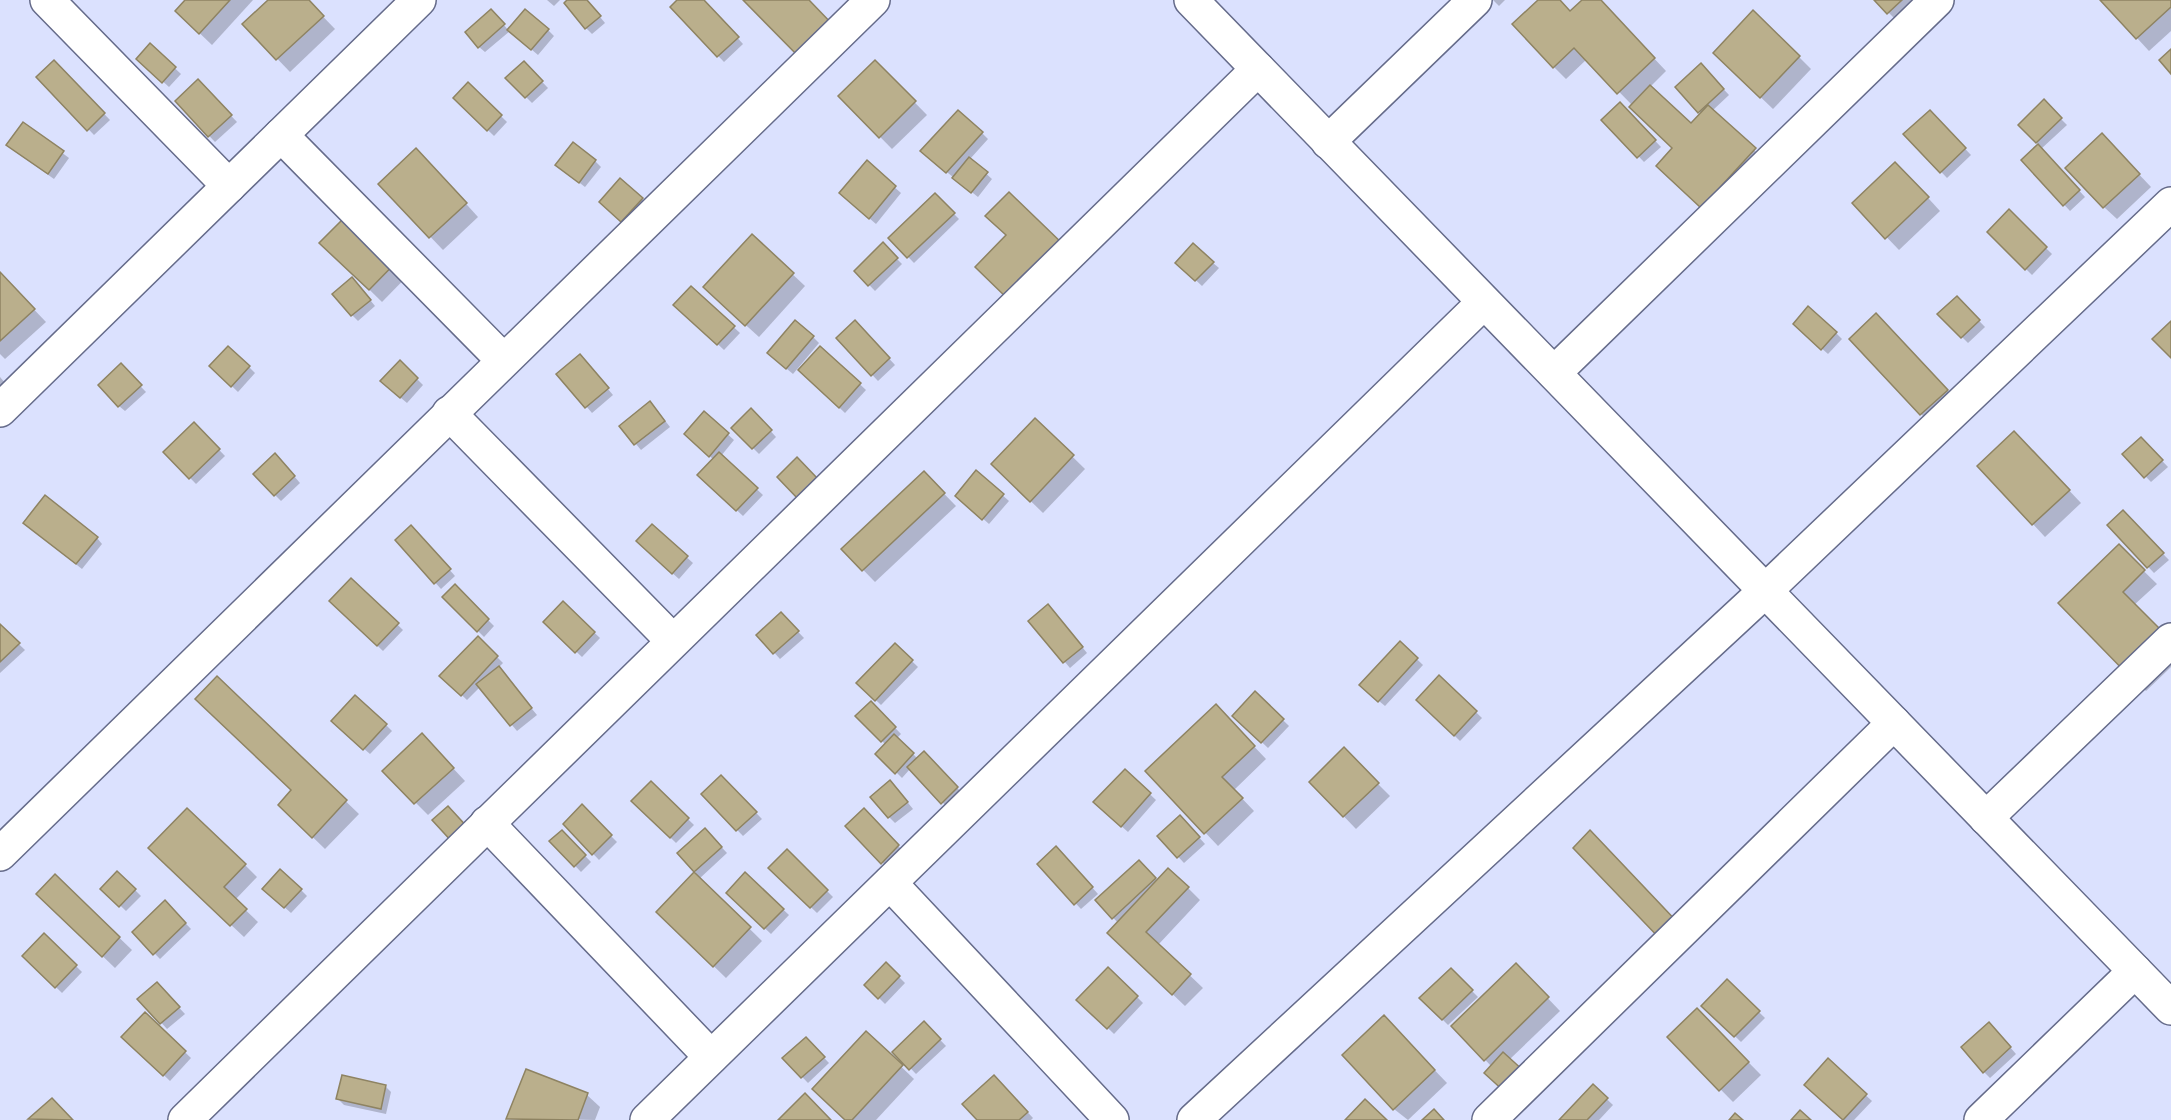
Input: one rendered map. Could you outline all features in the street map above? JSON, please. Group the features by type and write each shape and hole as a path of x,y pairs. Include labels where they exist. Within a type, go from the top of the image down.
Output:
{"street":[{"path":"47,0 229,186"},
{"path":"0,410 419,0"},
{"path":"0,854 873,0"},
{"path":"1191,0 2171,1008"},
{"path":"1328,142 1475,0"},
{"path":"1554,373 1937,0"},
{"path":"185,1120 1258,69"},
{"path":"281,135 503,360"},
{"path":"1194,1120 1765,591 2171,204"},
{"path":"647,1120 1484,302"},
{"path":"449,413 673,641"},
{"path":"1986,819 2171,640"},
{"path":"1489,1120 1894,723"},
{"path":"487,823 711,1057"},
{"path":"890,883 1112,1120"},
{"path":"1981,1120 2135,971"}],"building":[{"path":"185,0 230,0 199,34 175,11"},
{"path":"268,0 309,0 324,16 276,60 242,24"},
{"path":"567,0 587,0 601,16 585,29 564,3"},
{"path":"677,0 704,0 739,37 717,57 670,7"},
{"path":"743,0 809,0 835,27 802,60"},
{"path":"1538,0 1560,0 1570,11 1582,0 1601,0 1655,58 1617,94 1574,48 1553,68 1512,24"},
{"path":"1874,0 1902,0 1887,14"},
{"path":"2100,0 2171,0 2171,7 2136,39"},
{"path":"491,9 505,24 478,48 465,32"},
{"path":"525,9 549,29 531,50 507,30"},
{"path":"1753,10 1800,56 1760,98 1713,53"},
{"path":"150,43 176,67 162,83 136,59"},
{"path":"2171,49 2171,74 2159,60"},
{"path":"54,60 105,113 87,131 36,77"},
{"path":"875,60 916,101 879,138 838,96"},
{"path":"524,61 543,81 525,98 505,78"},
{"path":"1701,63 1724,89 1698,113 1675,87"},
{"path":"198,79 232,115 208,137 175,101"},
{"path":"468,82 502,115 487,131 453,98"},
{"path":"1650,85 1691,123 1708,105 1756,148 1701,208 1656,166 1672,148 1629,107"},
{"path":"2044,99 2062,118 2036,143 2018,125"},
{"path":"1620,102 1656,140 1637,158 1601,120"},
{"path":"958,110 983,132 946,173 920,151"},
{"path":"1930,110 1966,148 1940,173 1903,134"},
{"path":"23,122 64,151 48,174 6,145"},
{"path":"2102,133 2140,174 2103,208 2065,168"},
{"path":"573,142 596,160 579,183 555,165"},
{"path":"2038,144 2080,190 2063,206 2021,160"},
{"path":"416,148 467,203 429,238 378,184"},
{"path":"969,157 988,172 971,193 952,178"},
{"path":"867,160 896,186 869,219 839,193"},
{"path":"1895,162 1929,197 1885,239 1852,203"},
{"path":"620,178 643,198 621,222 599,202"},
{"path":"1009,192 1066,247 1012,303 975,267 1006,235 985,216"},
{"path":"935,193 955,213 907,258 888,238"},
{"path":"363,199 412,246 369,290 319,243"},
{"path":"2009,209 2047,247 2025,270 1987,232"},
{"path":"752,234 794,273 745,326 703,287"},
{"path":"883,242 898,258 868,286 854,271"},
{"path":"1193,243 1214,262 1195,281 1175,263"},
{"path":"0,272 35,309 0,341"},
{"path":"352,277 371,300 351,316 332,294"},
{"path":"691,286 735,326 717,345 673,305"},
{"path":"1957,296 1980,320 1961,338 1937,314"},
{"path":"1808,306 1837,332 1821,350 1793,324"},
{"path":"1876,313 1948,390 1920,415 1849,339"},
{"path":"795,320 814,336 786,369 767,353"},
{"path":"855,320 890,358 871,376 836,338"},
{"path":"2171,321 2171,358 2152,339"},
{"path":"228,346 250,366 231,387 209,366"},
{"path":"820,346 861,383 839,408 798,370"},
{"path":"580,354 609,388 585,408 556,374"},
{"path":"400,360 418,378 400,398 380,381"},
{"path":"121,363 142,385 118,407 98,385"},
{"path":"650,401 665,421 634,445 619,426"},
{"path":"751,408 772,430 752,449 731,428"},
{"path":"704,411 729,433 709,457 684,434"},
{"path":"1035,418 1074,455 1030,502 991,464"},
{"path":"194,422 220,449 189,479 163,452"},
{"path":"2014,431 2070,490 2032,525 1977,466"},
{"path":"2141,437 2163,460 2144,478 2122,454"},
{"path":"719,452 758,488 736,511 697,475"},
{"path":"275,453 295,476 274,496 253,474"},
{"path":"797,457 818,479 798,499 777,477"},
{"path":"976,470 1004,494 982,520 955,496"},
{"path":"924,471 945,493 862,571 841,549"},
{"path":"45,495 98,537 76,564 23,523"},
{"path":"2123,510 2164,553 2147,568 2107,525"},
{"path":"652,524 688,556 672,574 636,541"},
{"path":"411,525 451,569 434,584 395,540"},
{"path":"2119,544 2145,570 2123,592 2171,640 2133,680 2058,603"},
{"path":"351,578 399,623 377,646 329,601"},
{"path":"455,584 489,619 477,632 442,597"},
{"path":"563,601 595,632 575,653 543,622"},
{"path":"1048,604 1083,647 1063,663 1028,621"},
{"path":"781,612 799,631 773,654 756,635"},
{"path":"0,624 20,643 0,662"},
{"path":"478,636 498,656 461,696 439,676"},
{"path":"1400,641 1418,658 1378,702 1359,685"},
{"path":"895,643 913,660 875,701 856,683"},
{"path":"499,666 532,708 510,726 476,684"},
{"path":"1439,675 1477,711 1454,736 1416,700"},
{"path":"217,676 347,800 312,838 278,805 291,790 195,699"},
{"path":"1255,691 1284,719 1261,743 1232,716"},
{"path":"355,695 387,724 363,750 331,721"},
{"path":"871,701 896,727 881,742 855,716"},
{"path":"1216,704 1255,746 1222,777 1243,798 1204,834 1145,771"},
{"path":"422,733 454,768 414,804 382,771"},
{"path":"894,734 914,753 895,774 875,754"},
{"path":"1344,747 1379,783 1343,817 1309,782"},
{"path":"924,751 958,787 941,804 907,767"},
{"path":"1125,769 1151,793 1121,827 1093,802"},
{"path":"721,775 757,812 736,831 701,794"},
{"path":"890,780 908,802 888,818 870,797"},
{"path":"651,781 689,818 670,838 631,801"},
{"path":"582,804 612,835 592,855 563,824"},
{"path":"448,806 470,830 454,844 432,820"},
{"path":"187,808 246,864 224,887 247,909 230,926 148,848"},
{"path":"864,808 899,845 881,864 845,826"},
{"path":"1180,815 1200,837 1177,858 1157,836"},
{"path":"705,828 722,847 694,872 677,853"},
{"path":"562,830 586,855 574,867 549,841"},
{"path":"1590,830 1681,926 1664,943 1573,848"},
{"path":"1056,846 1093,887 1074,905 1037,864"},
{"path":"787,849 828,890 810,908 768,868"},
{"path":"1139,860 1156,878 1112,919 1095,900"},
{"path":"1168,868 1189,887 1146,932 1191,974 1172,995 1107,933"},
{"path":"280,869 302,889 284,908 262,889"},
{"path":"117,871 136,889 119,907 100,889"},
{"path":"694,872 751,927 713,967 656,912"},
{"path":"745,872 784,909 764,929 726,893"},
{"path":"55,874 120,937 102,957 36,894"},
{"path":"165,900 186,923 153,955 132,932"},
{"path":"44,933 77,965 55,988 22,956"},
{"path":"886,962 900,976 878,999 864,985"},
{"path":"1516,963 1549,997 1484,1061 1451,1026"},
{"path":"1108,967 1138,996 1107,1029 1076,1000"},
{"path":"1451,968 1473,990 1442,1020 1419,998"},
{"path":"1727,979 1760,1011 1734,1037 1701,1006"},
{"path":"157,982 180,1007 160,1024 137,999"},
{"path":"1697,1008 1749,1062 1719,1091 1667,1037"},
{"path":"145,1012 186,1051 163,1076 121,1037"},
{"path":"1384,1015 1435,1070 1393,1110 1342,1055"},
{"path":"924,1021 941,1039 909,1070 892,1052"},
{"path":"1989,1022 2011,1047 1983,1073 1961,1047"},
{"path":"866,1031 903,1065 852,1120 845,1120 812,1089"},
{"path":"806,1037 825,1057 801,1078 782,1058"},
{"path":"1503,1052 1525,1072 1506,1093 1484,1073"},
{"path":"1828,1058 1867,1094 1843,1120 1804,1085"},
{"path":"526,1069 588,1093 578,1120 506,1119"},
{"path":"342,1075 386,1085 381,1109 336,1099"},
{"path":"994,1075 1028,1112 1019,1120 977,1120 962,1104"},
{"path":"1593,1084 1608,1098 1587,1120 1559,1120"},
{"path":"805,1093 831,1120 778,1120"},
{"path":"52,1098 73,1120 28,1119"},
{"path":"1365,1099 1387,1120 1345,1120"},
{"path":"1434,1109 1444,1120 1422,1120"},
{"path":"1800,1110 1811,1120 1791,1120"},
{"path":"1735,1113 1743,1120 1729,1120"}]}
